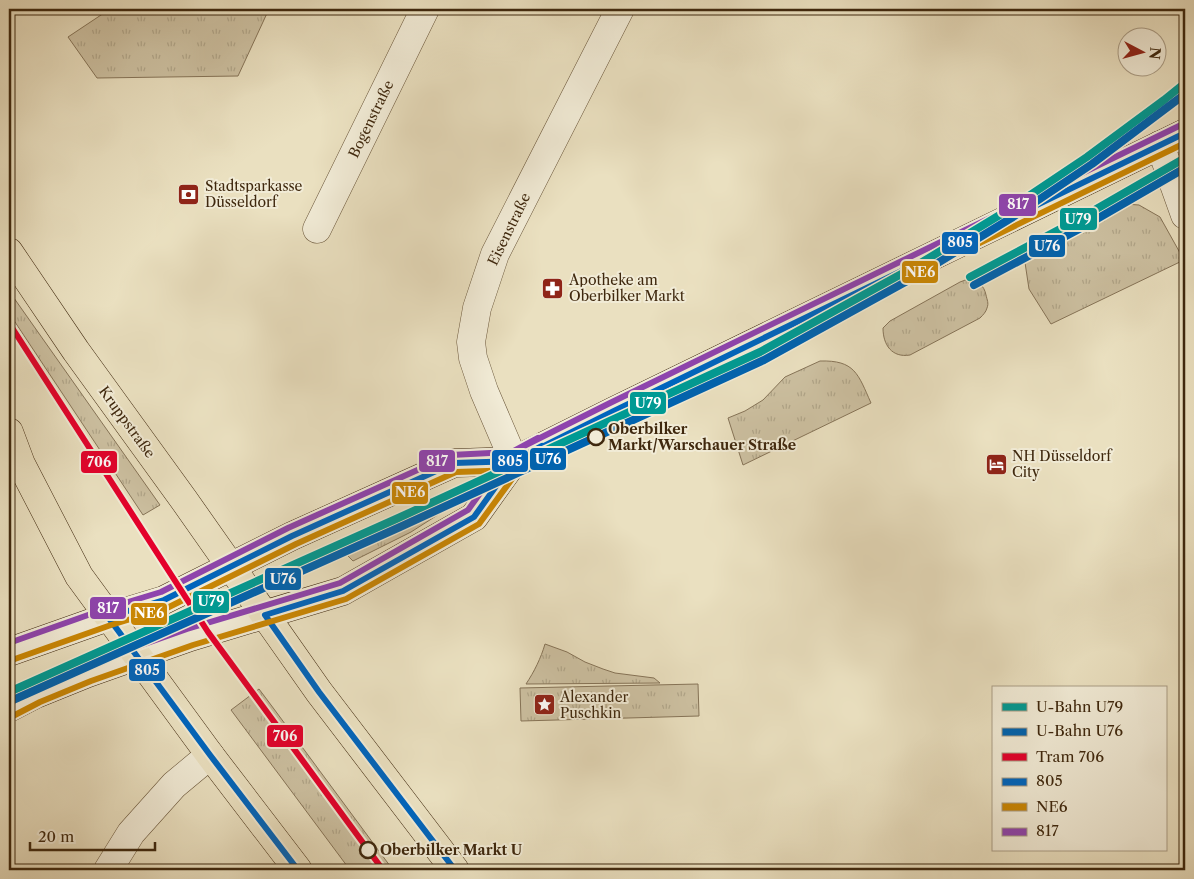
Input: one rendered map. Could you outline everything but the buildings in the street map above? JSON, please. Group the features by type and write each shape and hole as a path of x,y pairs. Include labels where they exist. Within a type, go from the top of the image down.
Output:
{"main road":[{"name":"Bogenstraße","path":"317,229 425,9"},
{"name":"Eisenstraße","path":"514,460 484,391 473,358 471,342 477,308 495,254 620,9"},
{"path":"9,652 114,626 292,536 454,462 514,460 1185,134"},
{"path":"1160,145 1185,216"},
{"name":"Kruppstraße","path":"9,252 76,352 184,500 319,692 455,870"},
{"path":"9,432 21,464 79,576 210,755 298,870"},
{"path":"9,708 36,694 71,680 190,637 343,591 474,517 514,460"},
{"path":"108,870 131,833 161,798 210,755"}],"green space":[{"path":"110,9 269,9 238,76 97,78 68,37"},
{"path":"1125,204 1139,205 1160,217 1184,260 1051,324 1029,289 1024,256 1027,245 1108,208"},
{"path":"968,279 980,284 985,292 988,306 980,318 910,355 898,354 890,349 883,334 883,328 890,321"},
{"path":"9,291 160,505 143,515 9,313"},
{"path":"820,361 832,361 848,366 858,377 871,403 743,465 728,418 745,411 763,400 785,377"},
{"path":"455,495 460,498 458,502 411,532 353,561 340,548"},
{"path":"545,644 603,669 615,673 654,678 660,683 526,684 537,665"},
{"path":"698,684 699,716 521,721 520,688"},
{"path":"259,689 393,870 350,870 231,710"}],"metro line":[{"name":"U79","path":"9,692 396,519 760,352 914,267 1008,210 1087,157 1185,83"},
{"name":"U76","path":"13,700 400,527 764,360 918,275 1013,217 1092,164 1185,94"},
{"name":"U79","path":"970,277 1079,219 1185,158"},
{"name":"U76","path":"974,285 1083,227 1185,168"}],"tram line":[{"name":"706","path":"9,323 208,632 383,870"}],"transit line":[{"name":"817","path":"9,698 85,665 187,629 340,583 468,510 510,453 1181,125"},
{"name":"805","path":"298,870 108,617 164,600 292,536 454,463 514,461 1185,133"},
{"name":"NE6","path":"13,716 40,702 91,681 193,645 346,599 479,524 520,468 1185,143"},
{"name":"817","path":"9,643 105,609 161,592 288,528 451,455 512,452 538,438"},
{"name":"805","path":"455,870 319,692 265,615 343,591 474,517 514,461 542,446"},
{"name":"NE6","path":"12,660 111,625 167,608 296,544 456,472 516,470 546,454"}],"place":[{"name":"Stadtsparkasse Düsseldorf","path":"189,194"},
{"name":"Apotheke am Oberbilker Markt","path":"553,288"},
{"name":"Oberbilker Markt/Warschauer Straße","path":"596,437"},
{"name":"NH Düsseldorf City","path":"996,464"},
{"name":"Alexander Puschkin","path":"544,705"},
{"name":"Oberbilker Markt U","path":"368,850"}]}
